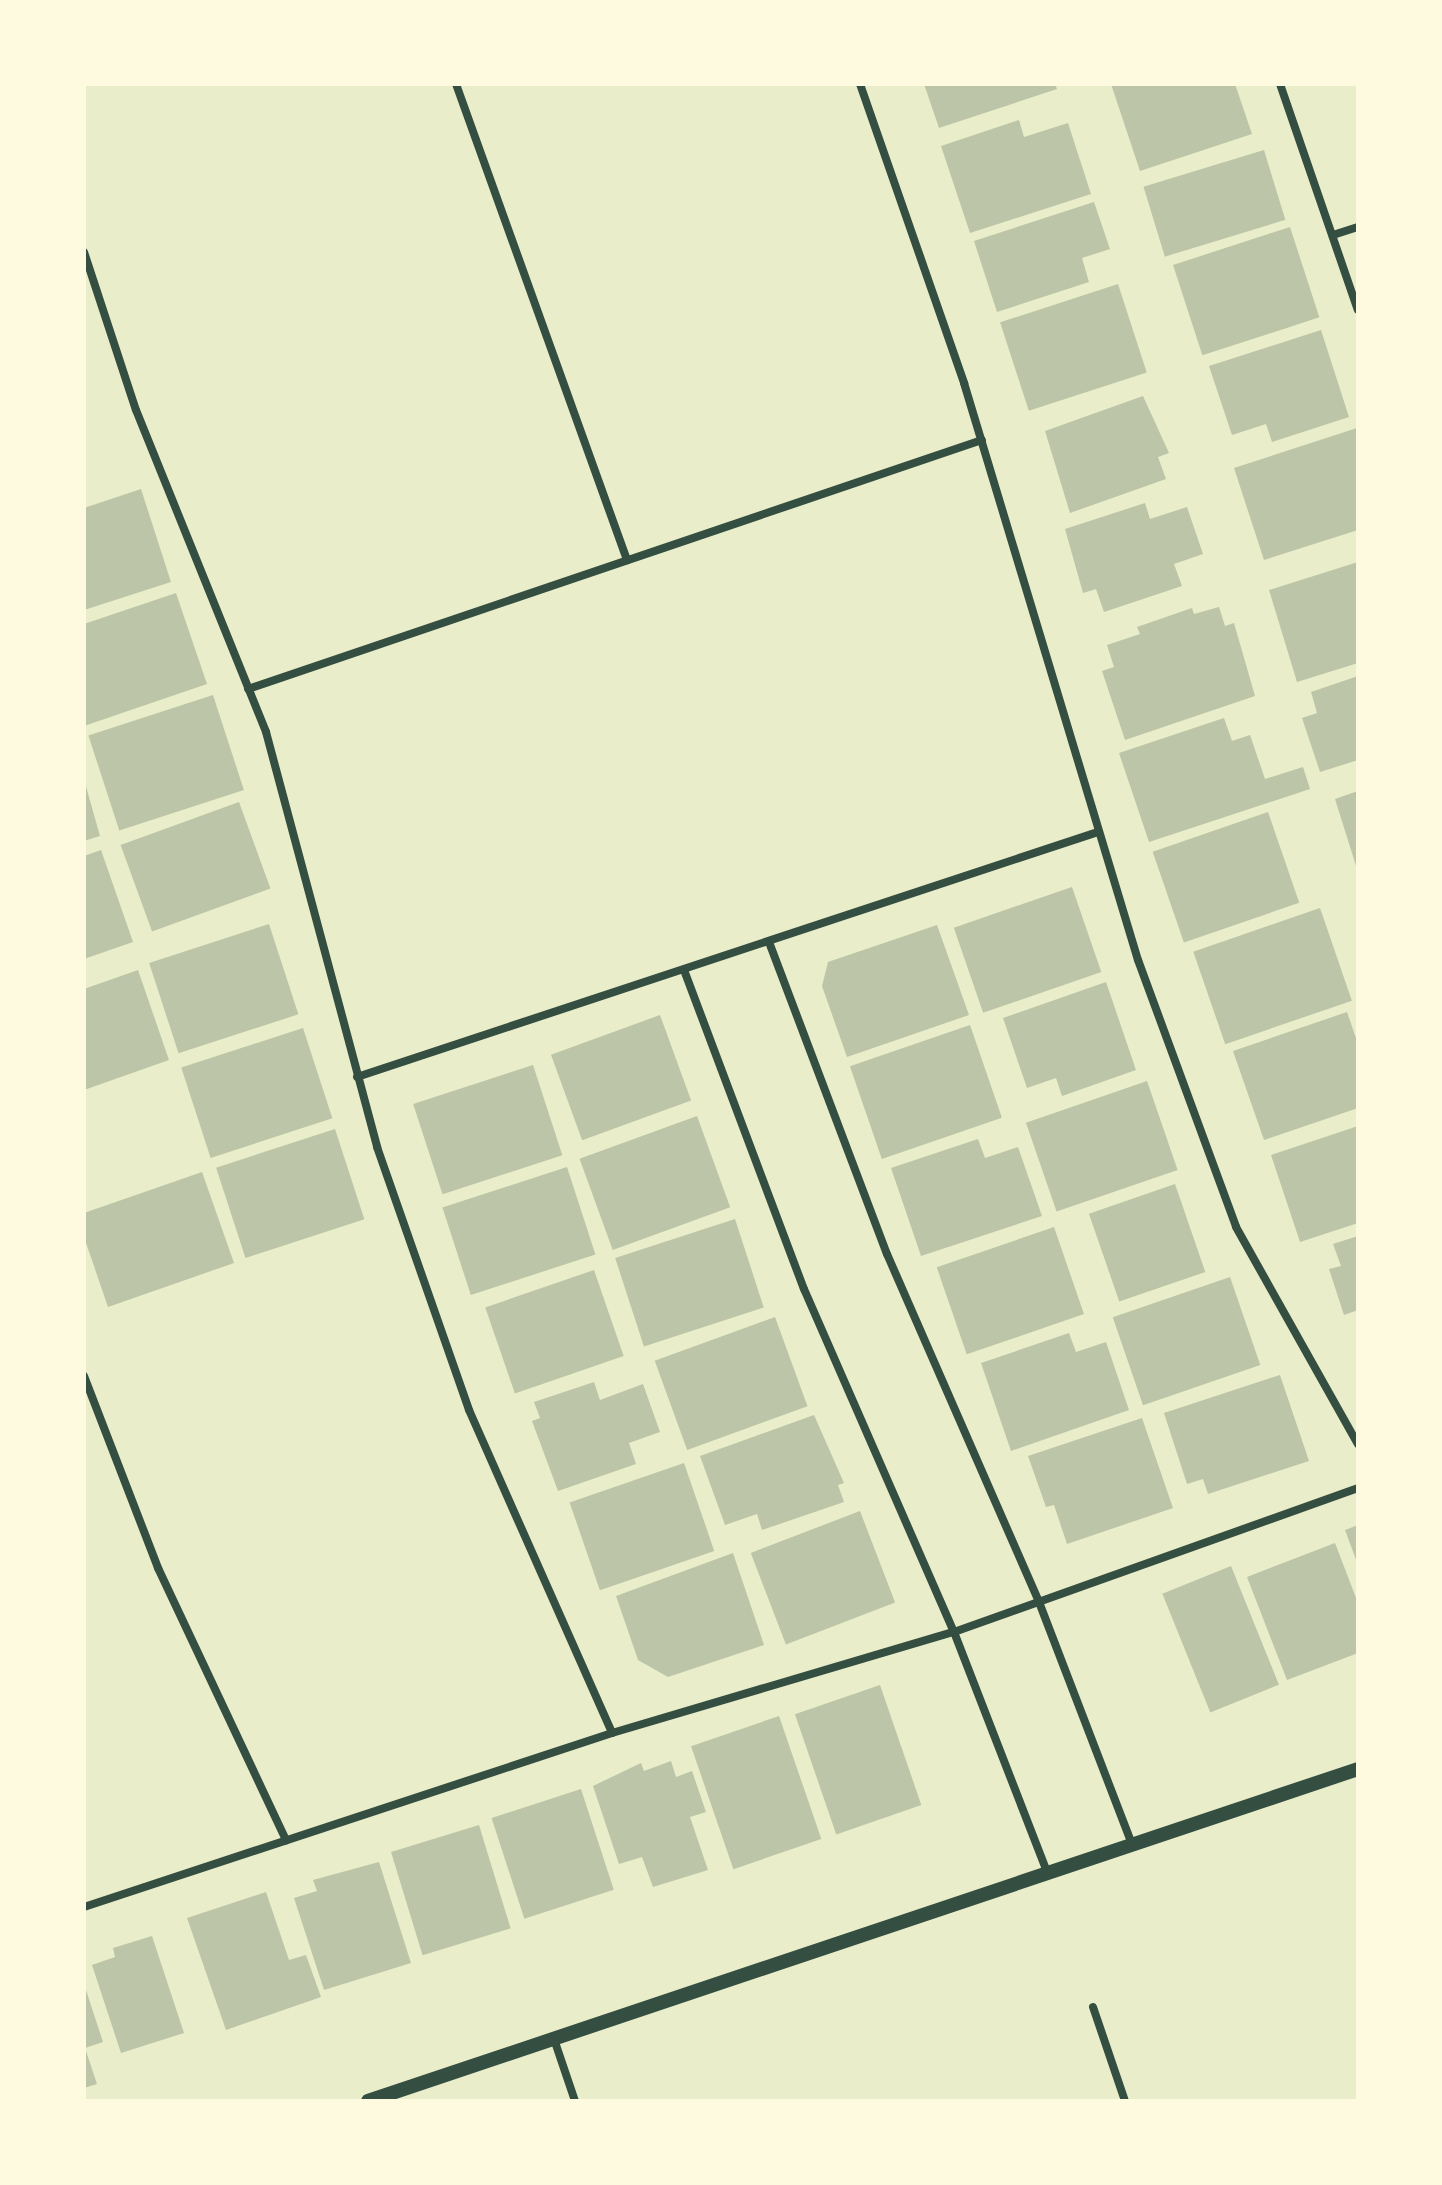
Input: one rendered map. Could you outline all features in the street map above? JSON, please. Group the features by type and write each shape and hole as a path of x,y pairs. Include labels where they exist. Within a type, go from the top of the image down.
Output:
{"street":[{"path":"456,84 627,560"},
{"path":"860,84 982,440 1098,832 1236,1227 1358,1444"},
{"path":"1280,84 1358,310"},
{"path":"1333,235 1358,227"},
{"path":"84,252 136,410 266,732 357,1077 469,1410 612,1733"},
{"path":"248,689 982,440"},
{"path":"357,1077 1098,832"},
{"path":"769,942 887,1254 1039,1602 1132,1844"},
{"path":"684,970 804,1289 954,1632 1047,1872"},
{"path":"84,1376 158,1568 286,1840"},
{"path":"84,1907 612,1733 954,1632 1358,1488"},
{"path":"368,2101 1358,1769"},
{"path":"1093,2007 1125,2101"},
{"path":"554,2039 575,2101"}],"building":[{"path":"924,84 1055,84 1057,89 939,128"},
{"path":"1111,84 1235,84 1252,134 1140,171"},
{"path":"1019,120 1024,137 1068,123 1091,194 970,233 941,146"},
{"path":"1264,150 1285,220 1165,257 1144,187"},
{"path":"1094,202 1110,249 1082,258 1089,282 997,312 974,241"},
{"path":"1290,227 1319,317 1202,355 1173,265"},
{"path":"1118,284 1147,372 1029,411 1000,322"},
{"path":"1321,330 1349,417 1272,442 1266,424 1232,435 1209,366"},
{"path":"1143,396 1169,453 1158,457 1166,479 1070,513 1045,431"},
{"path":"1357,428 1358,530 1264,560 1234,468"},
{"path":"141,489 171,582 84,610 84,508"},
{"path":"1145,503 1150,519 1187,507 1203,554 1174,564 1182,586 1104,612 1096,589 1083,593 1065,529"},
{"path":"1358,562 1358,663 1297,682 1269,590"},
{"path":"176,593 207,684 84,726 84,624"},
{"path":"1219,607 1225,626 1234,623 1255,696 1125,740 1102,671 1114,667 1107,645 1140,634 1137,627 1192,608 1194,614"},
{"path":"1358,676 1358,760 1320,772 1302,718 1317,713 1311,692"},
{"path":"213,695 244,790 119,831 88,735"},
{"path":"1224,718 1232,741 1250,735 1265,779 1303,767 1310,789 1149,842 1119,753"},
{"path":"84,784 100,836 84,841"},
{"path":"1358,791 1358,869 1357,869 1335,799"},
{"path":"239,802 270,888 152,932 121,845"},
{"path":"1268,812 1299,903 1184,942 1153,852"},
{"path":"101,850 133,942 84,959 84,856"},
{"path":"1072,887 1101,972 983,1013 954,928"},
{"path":"1320,908 1352,1001 1225,1044 1193,952"},
{"path":"269,924 298,1014 179,1053 149,963"},
{"path":"937,925 969,1015 847,1057 822,986 828,962"},
{"path":"138,970 169,1060 84,1090 84,989"},
{"path":"1106,982 1136,1070 1062,1096 1056,1078 1027,1088 1003,1018"},
{"path":"1347,1012 1358,1044 1358,1108 1264,1140 1233,1051"},
{"path":"660,1015 691,1101 582,1140 551,1055"},
{"path":"970,1025 1002,1118 882,1159 850,1066"},
{"path":"303,1028 332,1118 211,1158 181,1068"},
{"path":"533,1065 562,1155 443,1194 413,1104"},
{"path":"1147,1081 1178,1170 1057,1212 1026,1123"},
{"path":"697,1116 730,1207 613,1250 580,1159"},
{"path":"1358,1126 1358,1223 1300,1242 1271,1155"},
{"path":"335,1129 364,1219 245,1258 216,1168"},
{"path":"978,1139 985,1158 1018,1147 1042,1216 921,1256 891,1168"},
{"path":"567,1167 595,1254 471,1295 442,1207"},
{"path":"202,1172 234,1263 108,1307 84,1237 84,1213"},
{"path":"1175,1184 1205,1272 1119,1302 1089,1214"},
{"path":"735,1219 764,1307 644,1346 615,1258"},
{"path":"1054,1227 1084,1314 967,1354 937,1267"},
{"path":"1358,1236 1358,1310 1344,1315 1329,1269 1341,1266 1333,1244"},
{"path":"594,1270 624,1356 515,1393 485,1307"},
{"path":"1230,1277 1260,1365 1143,1405 1113,1317"},
{"path":"775,1317 807,1406 687,1450 655,1361"},
{"path":"1069,1333 1076,1352 1106,1342 1129,1410 1011,1451 981,1363"},
{"path":"1280,1375 1309,1461 1208,1494 1203,1479 1187,1484 1164,1413"},
{"path":"594,1382 600,1400 643,1384 660,1432 629,1443 636,1464 558,1491 532,1421 540,1418 534,1402"},
{"path":"814,1415 844,1483 838,1485 844,1502 762,1530 757,1514 725,1525 700,1456"},
{"path":"1142,1418 1173,1508 1067,1544 1054,1505 1046,1507 1028,1456"},
{"path":"684,1463 714,1551 600,1590 570,1502"},
{"path":"860,1511 895,1602 786,1644 751,1553"},
{"path":"1358,1525 1358,1565 1345,1530"},
{"path":"1335,1543 1358,1603 1358,1653 1287,1680 1247,1577"},
{"path":"733,1553 764,1645 668,1677 638,1660 616,1596"},
{"path":"1231,1566 1279,1685 1210,1712 1162,1594"},
{"path":"880,1685 921,1805 836,1834 795,1714"},
{"path":"779,1716 821,1839 733,1869 691,1746"},
{"path":"671,1761 676,1777 692,1771 706,1812 690,1817 708,1870 653,1887 642,1857 619,1864 593,1786 641,1763 644,1771"},
{"path":"581,1789 614,1890 524,1919 492,1818"},
{"path":"479,1825 511,1928 423,1955 391,1852"},
{"path":"379,1862 411,1963 324,1990 294,1898 317,1891 313,1880"},
{"path":"266,1892 289,1960 306,1955 321,1997 226,2030 187,1918"},
{"path":"152,1936 184,2033 121,2053 92,1965 115,1957 113,1948"},
{"path":"84,1984 103,2042 85,2048 97,2084 84,2088"}]}
